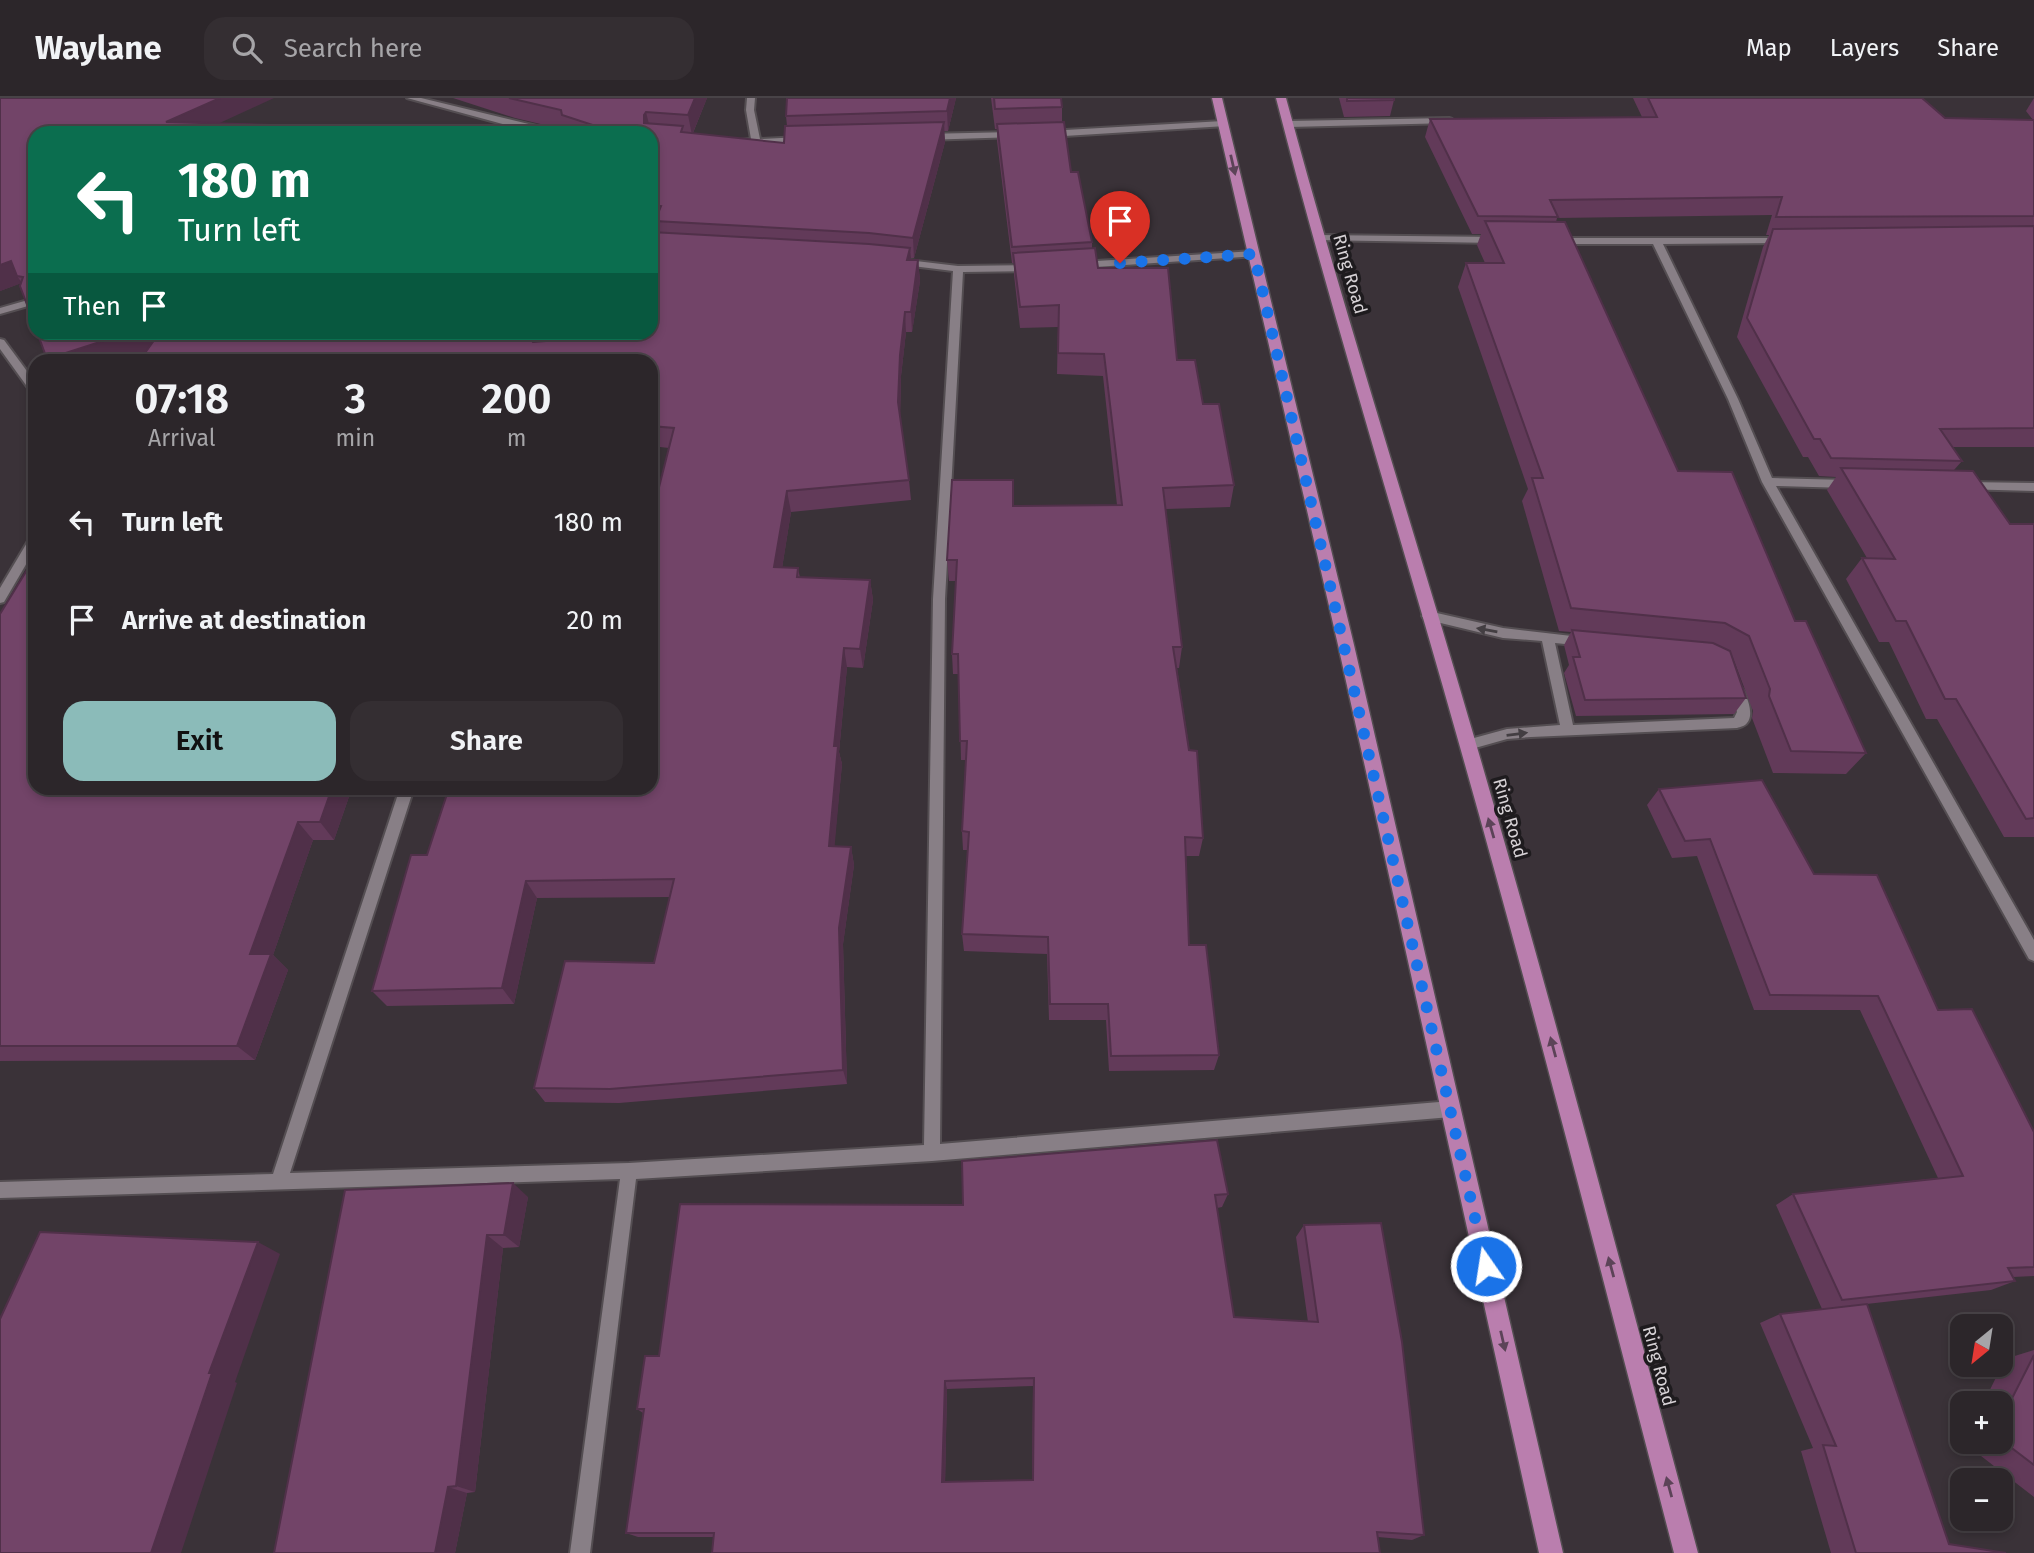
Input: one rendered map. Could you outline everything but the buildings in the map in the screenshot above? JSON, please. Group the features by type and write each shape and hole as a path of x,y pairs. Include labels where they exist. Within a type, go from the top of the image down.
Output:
{"main road":[{"path":"1217,98 1551,1553"},
{"name":"Ring Road","path":"1282,98 1318,238 1468,745 1549,1033 1686,1553"}],"street":[{"path":"411,98 526,126"},
{"path":"751,98 750,110 757,141"},
{"path":"1289,124 1455,120"},
{"path":"1038,134 1223,124"},
{"path":"908,137 1026,135"},
{"path":"735,142 812,140"},
{"path":"1318,238 1508,240"},
{"path":"1549,240 1797,241"},
{"path":"1657,242 1733,399 1768,482 2034,954"},
{"path":"1066,266 1254,254"},
{"path":"883,260 958,269 1039,267"},
{"path":"932,1153 939,599 958,269"},
{"path":"0,312 28,303"},
{"path":"0,342 28,380"},
{"path":"1768,482 1861,484"},
{"path":"1954,486 2034,487"},
{"path":"0,599 28,551"},
{"path":"1428,616 1476,628 1600,642"},
{"path":"1547,637 1569,730"},
{"path":"1468,745 1507,734 1737,723 1743,719 1744,712 1731,675"},
{"path":"279,1181 405,795"},
{"path":"0,1190 629,1171 932,1153 1451,1110"},
{"path":"580,1553 629,1171"}],"route":[{"path":"1120,263 1254,254 1346,645 1486,1266"}]}
